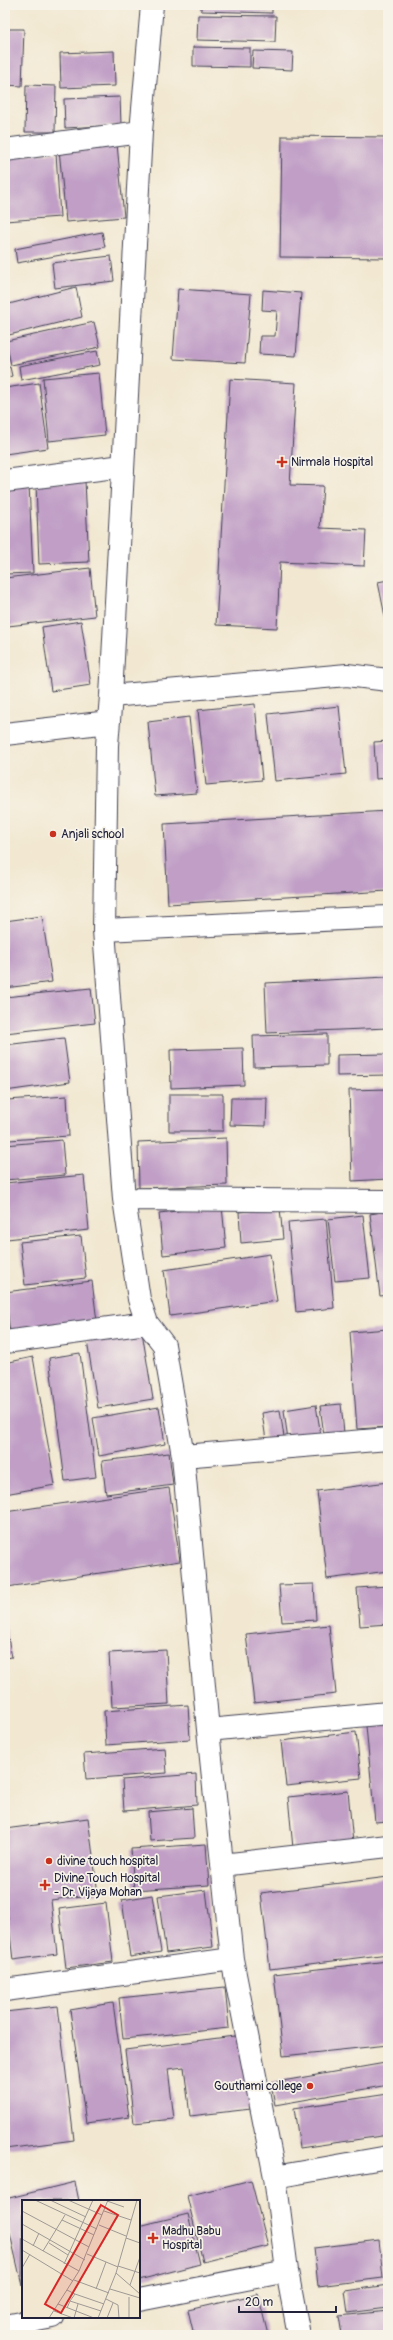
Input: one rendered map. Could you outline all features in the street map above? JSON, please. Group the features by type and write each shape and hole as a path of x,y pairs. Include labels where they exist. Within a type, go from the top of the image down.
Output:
{"street":[{"path":"152,5 141,132 109,722 104,930 124,1199 139,1299 147,1323 164,1345 183,1456 208,1730 232,1959 275,2177 287,2271 299,2335"},
{"path":"5,150 141,132"},
{"path":"5,481 123,466"},
{"path":"111,696 347,675 388,680"},
{"path":"5,734 109,722"},
{"path":"104,930 388,917"},
{"path":"124,1199 388,1201"},
{"path":"5,1342 147,1323"},
{"path":"183,1456 388,1439"},
{"path":"208,1730 388,1713"},
{"path":"222,1865 388,1846"},
{"path":"5,1990 232,1959"},
{"path":"275,2177 388,2157"},
{"path":"140,2300 287,2271"},
{"path":"5,2326 48,2318"}],"building":[{"path":"201,5 272,5 272,13 201,11"},
{"path":"198,15 276,16 275,42 197,40"},
{"path":"5,29 24,29 22,86 5,85"},
{"path":"193,47 250,48 250,67 193,66"},
{"path":"114,51 115,86 61,88 60,53"},
{"path":"253,51 293,52 292,70 252,68"},
{"path":"26,85 56,86 55,132 25,132"},
{"path":"120,97 121,125 65,128 64,99"},
{"path":"282,136 388,137 388,258 280,257"},
{"path":"117,144 124,217 66,222 59,149"},
{"path":"56,153 60,217 5,221 5,156"},
{"path":"102,232 105,247 17,263 15,249"},
{"path":"111,256 114,281 55,288 52,263"},
{"path":"76,287 82,317 5,336 5,305"},
{"path":"178,289 251,294 245,363 173,359"},
{"path":"263,290 301,293 296,356 259,354 260,336 275,336 277,311 262,310"},
{"path":"94,322 100,347 11,365 6,341"},
{"path":"97,351 100,365 21,380 19,366"},
{"path":"10,367 12,376 5,378 5,368"},
{"path":"99,373 105,435 49,441 43,378"},
{"path":"230,379 296,383 290,485 323,486 320,528 366,530 364,566 280,562 277,628 216,625"},
{"path":"39,383 48,448 5,454 5,388"},
{"path":"85,481 89,562 39,564 36,484"},
{"path":"29,484 33,573 5,574 5,486"},
{"path":"90,568 95,616 8,626 5,578"},
{"path":"388,580 388,626 387,626 378,582"},
{"path":"81,621 91,685 51,691 42,627"},
{"path":"255,704 262,780 206,785 198,710"},
{"path":"339,706 346,774 275,781 268,714"},
{"path":"189,717 197,793 155,796 148,722"},
{"path":"388,741 388,778 376,779 374,742"},
{"path":"388,811 388,891 168,904 164,824"},
{"path":"42,916 52,982 5,988 5,921"},
{"path":"387,977 388,1028 267,1033 265,983"},
{"path":"91,988 95,1023 5,1033 5,997"},
{"path":"327,1034 327,1065 254,1067 253,1036"},
{"path":"64,1038 70,1082 5,1091 5,1045"},
{"path":"243,1048 244,1085 171,1088 170,1050"},
{"path":"388,1054 388,1075 337,1076 337,1055"},
{"path":"388,1089 388,1179 352,1181 349,1090"},
{"path":"169,1094 223,1094 223,1131 169,1131"},
{"path":"67,1096 69,1136 9,1140 7,1100"},
{"path":"231,1098 267,1098 266,1126 230,1125"},
{"path":"226,1138 227,1185 139,1188 138,1142"},
{"path":"62,1140 65,1175 5,1180 5,1145"},
{"path":"84,1175 89,1230 7,1239 5,1183"},
{"path":"222,1206 226,1248 163,1255 159,1213"},
{"path":"280,1208 283,1239 241,1243 239,1212"},
{"path":"388,1211 388,1295 380,1296 370,1214"},
{"path":"363,1215 370,1278 335,1281 328,1219"},
{"path":"326,1219 334,1308 296,1312 288,1222"},
{"path":"81,1236 86,1278 25,1285 20,1242"},
{"path":"270,1254 277,1301 170,1316 164,1270"},
{"path":"92,1281 97,1322 10,1333 5,1292"},
{"path":"388,1329 388,1427 357,1429 350,1332"},
{"path":"142,1332 153,1399 98,1408 87,1341"},
{"path":"80,1353 96,1477 65,1481 49,1358"},
{"path":"33,1357 55,1485 5,1494 5,1363"},
{"path":"341,1404 344,1433 324,1435 320,1406"},
{"path":"316,1405 321,1436 288,1441 284,1410"},
{"path":"159,1407 165,1444 99,1456 93,1418"},
{"path":"280,1410 284,1437 266,1440 262,1413"},
{"path":"169,1453 173,1485 106,1494 102,1461"},
{"path":"388,1482 388,1571 327,1579 317,1491"},
{"path":"169,1488 180,1561 7,1587 5,1512"},
{"path":"314,1584 316,1620 282,1622 279,1585"},
{"path":"388,1586 388,1624 360,1626 357,1588"},
{"path":"5,1624 12,1657 5,1658"},
{"path":"329,1625 336,1694 254,1703 246,1634"},
{"path":"166,1650 169,1704 112,1707 109,1653"},
{"path":"188,1705 190,1739 106,1745 104,1711"},
{"path":"388,1724 388,1821 375,1822 366,1726"},
{"path":"356,1732 361,1778 286,1786 281,1741"},
{"path":"165,1748 167,1773 86,1779 84,1754"},
{"path":"196,1774 197,1805 124,1811 122,1780"},
{"path":"348,1791 353,1843 293,1848 288,1797"},
{"path":"192,1808 194,1838 150,1841 148,1812"},
{"name":"divine touch hospital","path":"88,1818 98,1894 51,1900 57,1954 13,1960 5,1893 5,1829"},
{"path":"206,1844 209,1885 134,1890 131,1849"},
{"path":"388,1877 388,1954 270,1969 261,1893"},
{"path":"206,1890 213,1947 166,1953 158,1896"},
{"path":"152,1895 161,1952 130,1957 122,1900"},
{"path":"106,1903 113,1962 66,1968 59,1909"},
{"path":"388,1961 388,2045 283,2056 274,1974"},
{"path":"225,1987 229,2028 123,2039 119,1998"},
{"path":"113,2003 129,2117 86,2123 70,2010"},
{"path":"58,2006 74,2140 5,2149 5,2012"},
{"path":"242,2035 251,2109 190,2116 184,2067 168,2069 174,2119 134,2123 125,2050"},
{"path":"385,2063 388,2085 275,2105 271,2083"},
{"path":"388,2094 388,2135 300,2148 294,2108"},
{"path":"251,2180 268,2246 203,2262 187,2196"},
{"path":"75,2182 79,2200 22,2200 22,2285 5,2212 5,2199"},
{"path":"188,2214 200,2264 140,2280 140,2226"},
{"path":"379,2240 383,2278 318,2286 314,2248"},
{"path":"388,2285 388,2308 348,2313 345,2291"},
{"path":"258,2294 268,2335 194,2335 188,2310"},
{"path":"388,2311 388,2335 342,2335 339,2316"}],"place":[{"name":"Nirmala Hospital","path":"282,462"},
{"name":"Anjali school","path":"53,834"},
{"name":"divine touch hospital","path":"49,1861"},
{"name":"Divine Touch Hospital - Dr. Vijaya Mohan","path":"45,1885"},
{"name":"Gouthami college","path":"310,2086"},
{"name":"Madhu Babu Hospital","path":"153,2238"}]}
